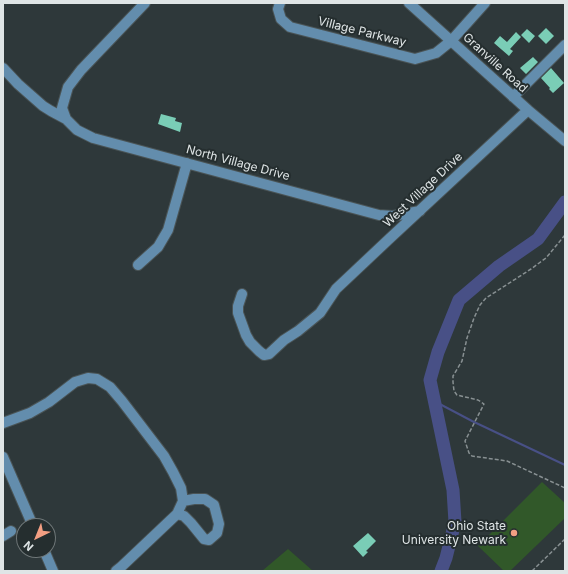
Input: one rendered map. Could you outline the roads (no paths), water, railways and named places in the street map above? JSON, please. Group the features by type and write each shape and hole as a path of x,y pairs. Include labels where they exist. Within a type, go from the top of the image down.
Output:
{"street":[{"name":"North Village Drive","path":"146,3 81,70 68,87 62,108 66,119 77,130 93,138 379,215 393,216 420,211"},
{"name":"Village Parkway","path":"280,3 278,9 281,19 290,27 415,59 436,53 451,41 486,3"},
{"name":"Granville Road","path":"409,3 513,97 565,141"},
{"path":"513,97 565,45"},
{"path":"3,68 18,84 43,106 66,119"},
{"name":"West Village Drive","path":"242,294 238,306 241,324 250,342 258,351 264,354 269,354 284,340 310,321 324,307 336,289 528,110"},
{"path":"138,265 158,247 168,230 187,163"},
{"path":"3,423 30,413 49,402 75,382 88,378 98,379 110,388 122,401 164,456 180,488 183,501 177,514 116,571"},
{"path":"3,458 6,476 29,518"},
{"path":"177,514 184,516 192,523 204,539 209,540 217,533 219,524 214,505 205,499 183,501"},
{"path":"47,558 53,571"}],"waterway":[{"path":"441,571 446,558 455,522 453,490 430,380 438,352 459,300 499,266 538,239 565,202"},
{"path":"434,401 472,421 565,465"}],"place":[{"name":"Ohio State University Newark","path":"514,533"}]}
